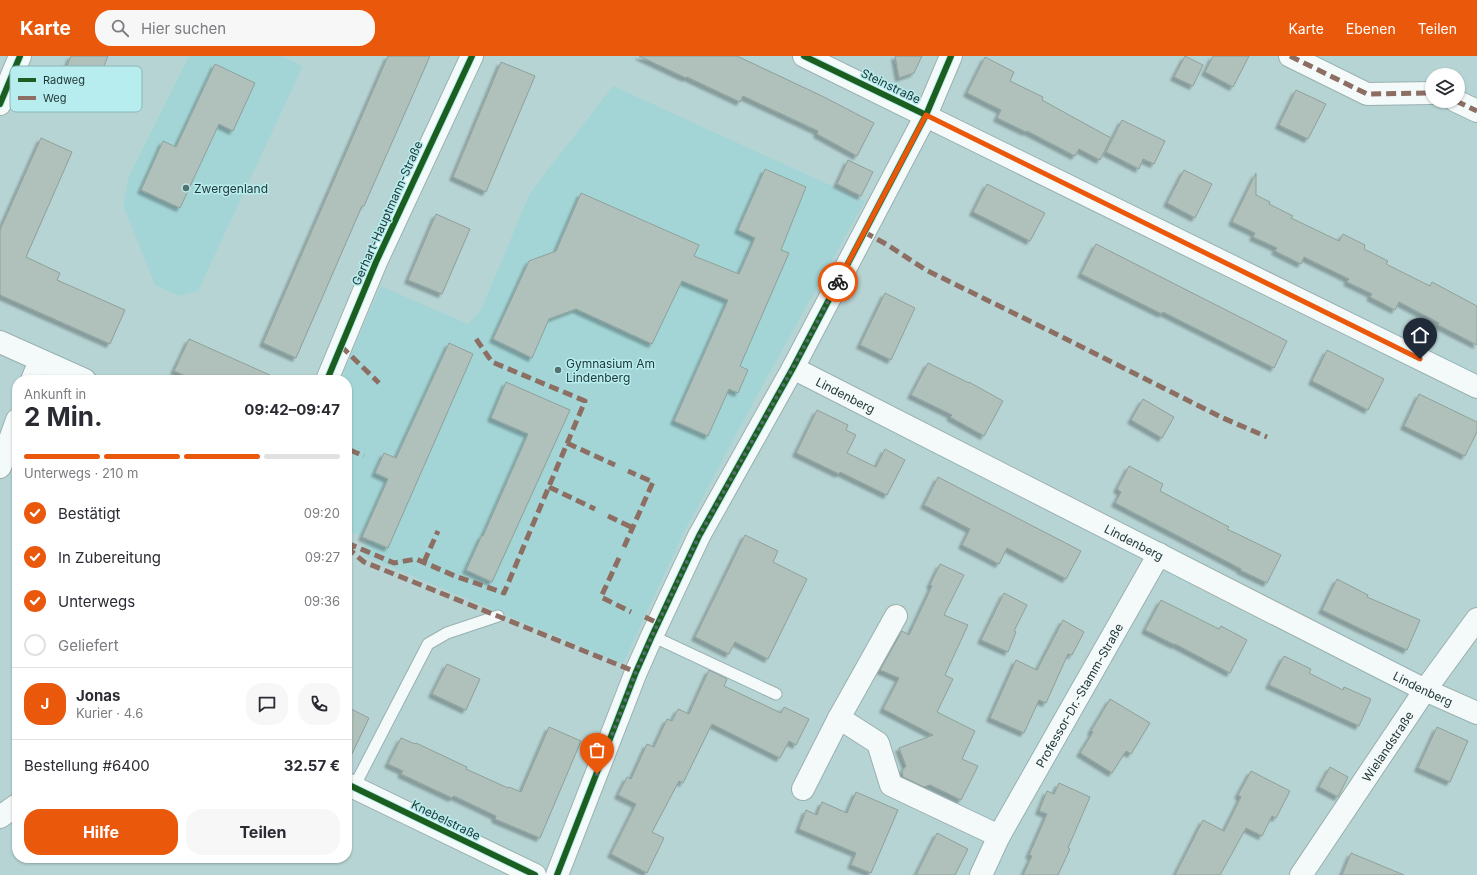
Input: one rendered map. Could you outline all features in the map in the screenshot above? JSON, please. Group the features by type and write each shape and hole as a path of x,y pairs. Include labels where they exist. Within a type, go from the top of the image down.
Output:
{"street":[{"path":"16,66 20,56"},
{"name":"Gerhart-Hauptmann-Straße","path":"328,375 376,262 472,56"},
{"name":"Steinstraße","path":"804,56 1477,387"},
{"path":"557,875 636,672 699,536 793,368 926,115 951,56"},
{"path":"1290,56 1367,94 1425,93"},
{"path":"0,104 10,80"},
{"path":"1465,105 1477,111"},
{"path":"0,342 36,370 60,375"},
{"name":"Lindenberg","path":"793,368 1425,690 1477,712"},
{"path":"0,467 12,434"},
{"name":"Professor-Dr.-Stamm-Straße","path":"981,875 999,836 1159,554"},
{"path":"803,789 839,718 896,616"},
{"name":"Wielandstraße","path":"1301,875 1425,690 1477,619"},
{"path":"839,718 878,743 891,785 999,836"},
{"name":"Knebelstraße","path":"352,786 535,875"},
{"path":"0,817 12,809"}],"lane":[{"path":"352,781 428,644 447,633 498,616"},
{"path":"652,636 776,694"}],"shaded area":[{"name":"Zwergenland","path":"189,56 281,56 303,66 198,291 179,296 155,285 124,208 124,200 129,176"},
{"name":"Gymnasium Am Lindenberg","path":"613,86 865,201 754,401 682,536 623,664 362,555 368,539 352,532 352,375 343,375 381,286 468,324 481,310 530,193"}],"building":[{"path":"71,56 108,56 104,66 67,66"},
{"path":"388,56 430,56 364,206 362,206 296,358 263,343"},
{"path":"639,56 737,56 824,97 874,123 857,156 817,134 818,131 743,96 740,102"},
{"path":"895,56 922,56 914,73 899,78"},
{"path":"1185,56 1203,65 1193,86 1174,77"},
{"path":"1213,56 1249,56 1233,87 1205,72"},
{"path":"985,57 1014,72 1010,81 1043,97 1042,100 1111,138 1100,160 1079,149 1075,156 1027,131 1026,132 997,118 1001,110 967,93"},
{"path":"501,62 535,76 486,192 453,177"},
{"path":"215,64 255,83 233,131 219,124 180,208 141,190 163,141 176,147"},
{"path":"1296,90 1326,104 1308,139 1279,125"},
{"path":"1122,120 1165,141 1154,164 1143,159 1139,169 1106,152"},
{"path":"41,138 72,152 26,257 60,273 57,280 125,310 110,344 0,295 0,230"},
{"path":"848,160 873,172 861,196 837,184"},
{"path":"765,169 806,187 781,250 789,253 740,366 748,370 738,393 729,389 708,436 674,421 728,300 682,281 652,344 576,309 549,319 532,358 493,339 529,261 556,251 581,193 699,245 694,256 739,274 755,238 738,230"},
{"path":"1184,170 1212,184 1195,218 1167,203"},
{"path":"1256,173 1256,195 1270,202 1269,204 1293,216 1291,218 1339,241 1343,234 1365,245 1364,249 1388,261 1386,264 1430,286 1432,282 1477,306 1477,345 1438,325 1439,323 1399,302 1395,310 1370,297 1372,294 1347,282 1349,279 1304,257 1301,264 1275,251 1277,248 1253,237 1255,233 1232,222"},
{"path":"987,184 1045,213 1030,241 973,212"},
{"path":"436,214 470,229 442,294 408,280"},
{"path":"1096,244 1287,341 1274,368 1163,312 1162,314 1081,274"},
{"path":"885,293 915,308 891,360 860,345"},
{"path":"189,339 270,375 183,375 174,371"},
{"path":"449,343 473,354 388,548 362,537 388,479 375,473 384,453 396,458"},
{"path":"1327,350 1384,379 1368,410 1312,381"},
{"path":"928,363 969,382 1003,401 984,436 950,417 952,415 911,395"},
{"path":"506,382 570,410 492,582 466,570 482,535 483,536 528,434 491,418"},
{"path":"1419,394 1477,422 1477,432 1465,456 1404,426"},
{"path":"1143,399 1174,417 1162,438 1131,420"},
{"path":"817,410 848,425 846,430 856,435 847,453 876,467 885,449 905,460 887,495 796,453"},
{"path":"1129,466 1163,484 1160,491 1229,527 1227,529 1281,555 1267,583 1115,503 1121,492 1117,489"},
{"path":"938,477 1081,551 1066,579 1007,548 999,564 962,545 970,529 924,505"},
{"path":"745,535 778,551 773,562 807,579 768,659 735,642 729,654 695,637"},
{"path":"940,564 964,575 944,615 968,625 945,675 953,679 937,712 975,731 962,759 978,766 961,800 930,785 924,787 903,777 902,771 906,766 899,748 933,735 883,709 899,678 880,670 902,631 909,635 932,586 930,585"},
{"path":"1337,579 1368,595 1367,597 1420,620 1407,650 1322,610"},
{"path":"1004,593 1027,605 1014,631 1016,632 1008,652 981,640"},
{"path":"1161,600 1219,629 1221,626 1247,640 1230,673 1145,630"},
{"path":"1063,620 1084,632 1072,655 1068,654 1046,703 1039,700 1024,733 990,718 1016,660 1037,670"},
{"path":"1284,656 1311,669 1309,673 1343,690 1344,687 1371,699 1359,726 1269,685"},
{"path":"447,664 480,679 466,710 432,694"},
{"path":"709,670 727,679 724,686 781,713 784,707 809,719 796,745 789,741 780,758 712,724 683,783 679,781 652,832 664,838 647,873 611,854 636,804 618,795 627,777 631,779 647,744 654,747 667,719 672,721 678,709 689,714"},
{"path":"1110,699 1150,723 1131,754 1126,751 1112,773 1080,753"},
{"path":"352,710 369,718 352,754"},
{"path":"549,727 581,741 540,838 495,819 496,816 454,796 452,798 401,774 403,771 388,764 401,738 415,744 416,743 467,767 466,769 508,788 509,787 521,792"},
{"path":"1437,727 1468,741 1450,782 1418,768"},
{"path":"1330,767 1348,777 1338,797 1319,787"},
{"path":"1251,771 1290,791 1276,818 1272,816 1262,836 1246,828 1220,875 1175,875 1203,820 1224,831 1241,797 1238,795"},
{"path":"1059,783 1090,797 1068,848 1070,849 1058,875 1023,875 1032,856 1029,855 1047,814 1039,811 1047,791 1054,794"},
{"path":"856,792 898,810 871,873 851,865 856,853 799,829 806,810 817,815 822,802 847,813"},
{"path":"937,833 968,849 955,875 916,875"},
{"path":"1351,853 1404,875 1342,875"}],"marked path":[{"path":"1290,56 1367,94 1425,93"},
{"path":"1465,105 1477,111"},
{"path":"864,232 886,244 926,270 1223,418 1267,437"},
{"path":"352,545 394,563 416,559 455,576 504,593 585,401 492,362 474,336"},
{"path":"341,346 379,383"},
{"path":"567,443 615,465"},
{"path":"352,451 364,456"},
{"path":"624,547 653,482 628,471"},
{"path":"549,487 595,509"},
{"path":"608,516 633,528"},
{"path":"424,562 438,531"},
{"path":"352,552 364,562 636,672"},
{"path":"619,558 601,597 631,612"},
{"path":"645,617 658,623"}],"cycle path":[{"path":"16,66 20,56"},
{"path":"329,375 376,262 472,56"},
{"path":"804,56 926,115"},
{"path":"557,875 636,672 699,536 793,368 926,115 951,56"},
{"path":"0,104 10,80"},
{"path":"352,786 535,875"}],"way so far":[{"path":"597,774 636,672 699,536 793,368 838,282"}],"place":[{"name":"Zwergenland","path":"186,188"},
{"name":"Gymnasium Am Lindenberg","path":"558,370"}],"route":[{"path":"838,282 926,115 1420,359"}]}
